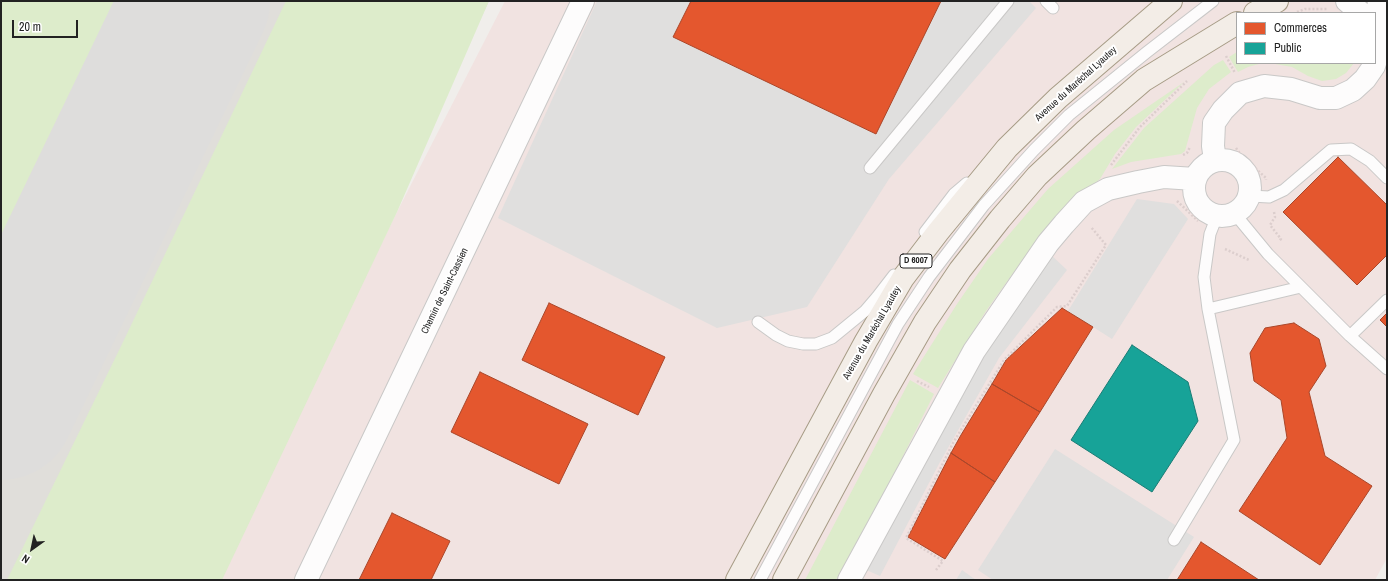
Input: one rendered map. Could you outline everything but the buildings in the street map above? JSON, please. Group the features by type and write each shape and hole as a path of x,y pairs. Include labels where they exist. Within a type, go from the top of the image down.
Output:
{"main road":[{"name":"Avenue du Maréchal Lyautey","path":"737,580 866,342 903,278 938,232 1007,148 1058,98 1170,1"},
{"path":"1257,12 1277,1"},
{"path":"784,580 884,394 925,322 960,270 1000,219 1037,176 1086,130 1144,80 1236,24"}],"street":[{"name":"Chemin de Saint-Cassien","path":"306,580 494,190 583,1"},
{"path":"1375,12 1379,1"},
{"path":"1338,6 1350,12"},
{"path":"1376,40 1379,51 1376,60"},
{"path":"1215,160 1212,146 1214,123 1223,110 1240,93 1264,86 1291,89 1320,98 1336,98 1353,90 1365,79 1375,64"},
{"path":"1215,160 1227,160 1238,164 1246,173 1250,184 1250,196 1244,207 1221,221 1200,207 1195,198 1193,188 1199,170 1206,164 1215,160"},
{"path":"849,580 974,351 1048,243 1084,202 1108,189 1164,177 1195,179"}],"lane":[{"path":"870,168 1008,1"},
{"path":"760,580 898,324 928,277 984,205 1034,150 1069,115 1213,1"},
{"path":"758,322 776,335 788,341 804,344 816,344 832,338 860,316 878,297 934,219 954,194 1007,148"},
{"path":"1250,196 1270,197 1284,190 1331,150 1351,149 1370,161 1387,178"},
{"path":"1174,540 1234,440 1208,309 1204,277 1221,221 1268,254 1350,336 1387,369"},
{"path":"1208,309 1301,287"},
{"path":"1350,336 1387,300"}],"path":[{"path":"1297,12 1305,9 1326,9 1338,6"},
{"path":"1224,52 1235,74 1231,76"},
{"path":"1108,189 1104,178 1110,166 1140,127 1188,81"},
{"path":"1178,158 1187,153 1192,143"},
{"path":"1176,200 1221,221"},
{"path":"936,570 943,561 906,538 953,443 1004,360 1057,307 1067,306 1098,259 1106,245 1091,226 1096,221"},
{"path":"912,378 927,387"}],"shaded area":[{"path":"1,1 489,1 214,580 1,580"},
{"path":"505,1 1387,1 1387,558 1375,580 214,580 397,212"},
{"path":"597,1 691,1 674,38 876,134 941,1 1029,1 1036,8 889,179 807,307 717,328 498,218"},
{"path":"1137,199 1174,204 1188,219 1112,339 1068,311"},
{"path":"1051,255 1067,270 999,358 940,462 880,576 864,569 981,353"},
{"path":"1055,449 1194,537 1167,580 993,580 978,570"},
{"path":"962,570 976,580 956,580"}],"green space":[{"path":"1,1 114,1 1,235"},
{"path":"286,1 489,1 397,212 222,580 7,580 123,342"},
{"path":"1236,53 1236,64 1259,64 1238,72 1229,57"},
{"path":"1223,60 1231,72 1209,89 1197,108 1185,151 1181,154 1131,162 1112,169 1144,128 1214,65"},
{"path":"1275,64 1353,64 1346,73 1336,79 1322,81 1308,76 1292,67"},
{"path":"1184,82 1136,127 1115,154 1100,179 1065,207 1021,262 986,311 938,388 913,374 957,304 988,259 1048,189 1114,130"},
{"path":"910,380 934,394 899,464 836,580 805,580"}],"taxiway":[{"path":"1,382 17,373"}],"runway":[{"path":"1,406 196,1"}]}
